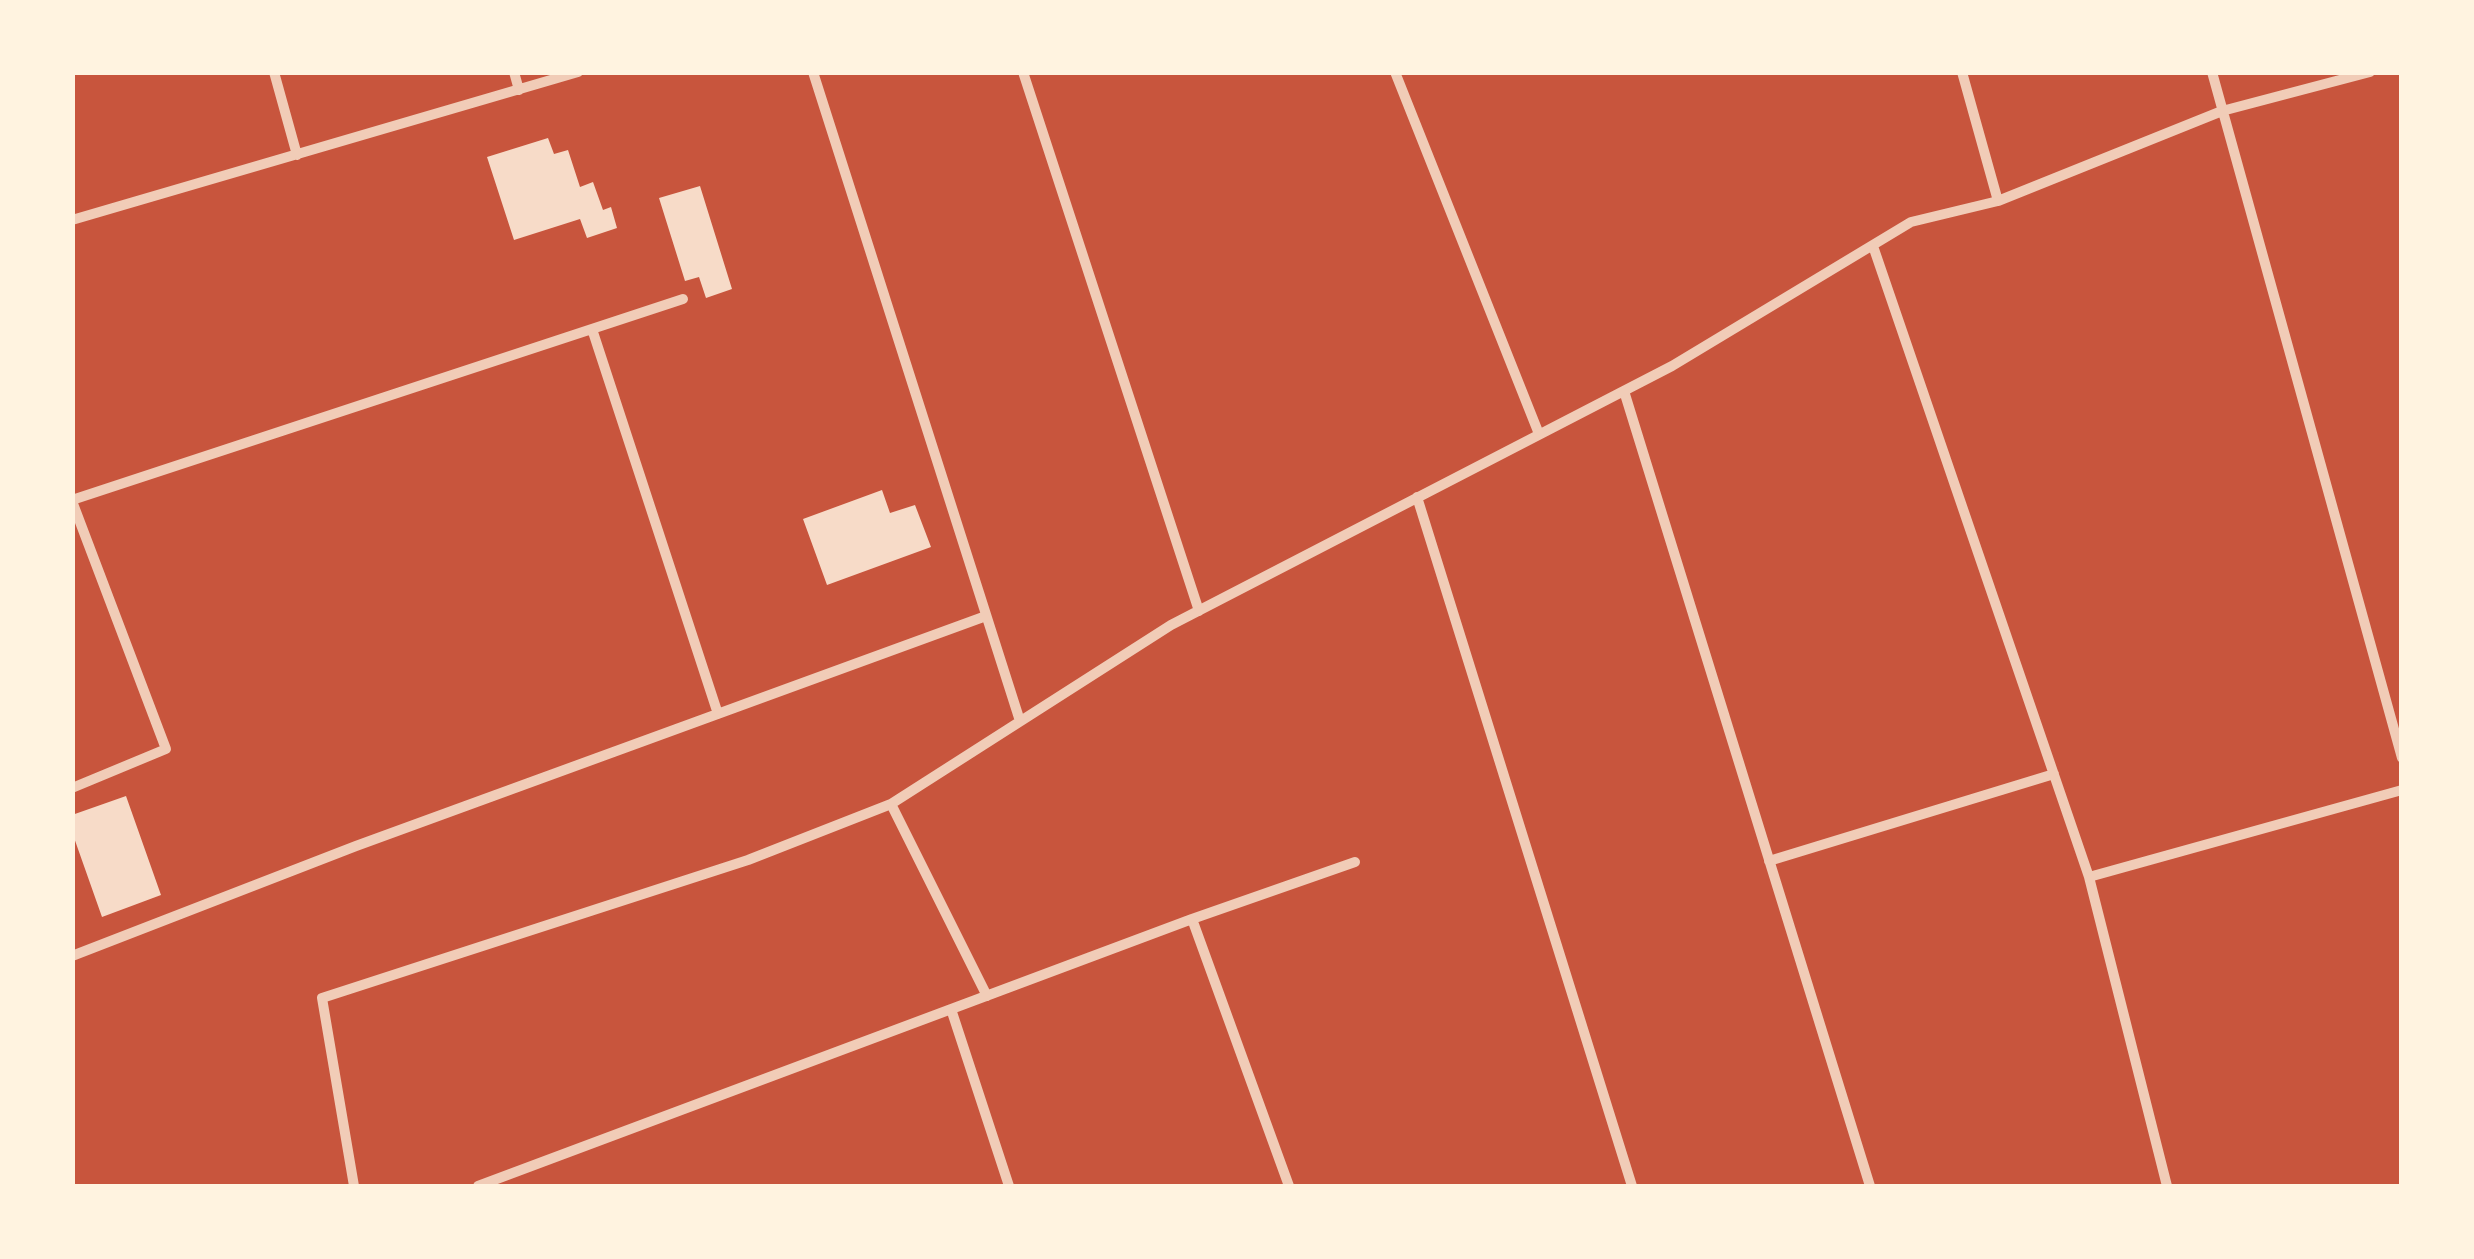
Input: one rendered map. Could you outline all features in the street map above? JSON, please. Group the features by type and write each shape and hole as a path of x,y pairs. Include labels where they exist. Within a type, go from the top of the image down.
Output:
{"street":[{"path":"274,72 296,155"},
{"path":"514,72 519,90"},
{"path":"72,220 578,72"},
{"path":"813,72 1020,722"},
{"path":"1024,72 1199,610"},
{"path":"1395,72 1540,434"},
{"path":"1962,72 1998,201"},
{"path":"2212,72 2402,758"},
{"path":"354,1186 322,998 748,860 891,804 1199,610 1624,391 1911,222 1998,201 2222,111 2370,72"},
{"path":"1872,246 2089,876 2167,1186"},
{"path":"72,788 166,749 72,500 683,299"},
{"path":"592,329 718,714"},
{"path":"1624,391 1870,1186"},
{"path":"1418,498 1632,1186"},
{"path":"72,956 986,616"},
{"path":"1769,860 2054,774"},
{"path":"2089,876 2402,790"},
{"path":"891,804 987,996"},
{"path":"478,1186 1355,862"},
{"path":"1192,920 1288,1186"},
{"path":"951,1009 1009,1186"}],"building":[{"path":"548,138 554,154 568,150 580,187 593,182 603,210 611,207 617,228 587,238 580,219 514,240 487,157"},
{"path":"700,186 732,289 706,298 699,277 685,281 659,198"},
{"path":"882,490 890,513 915,505 931,547 827,585 803,519"},
{"path":"126,796 161,895 102,917 72,832 72,815"}]}
